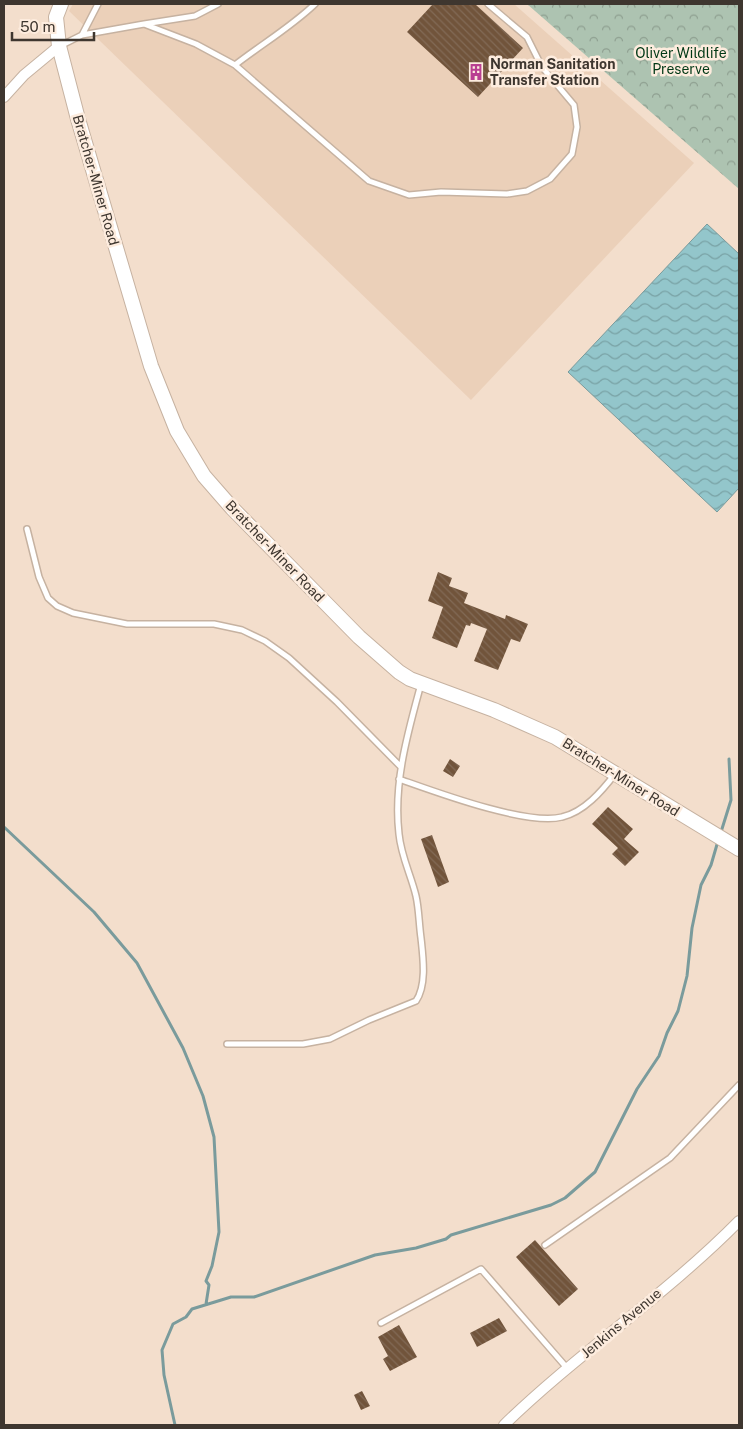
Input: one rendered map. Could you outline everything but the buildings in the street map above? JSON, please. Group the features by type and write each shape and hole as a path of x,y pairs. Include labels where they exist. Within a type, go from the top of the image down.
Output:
{"street":[{"name":"Bratcher-Miner Road","path":"61,4 56,17 59,46 78,119 151,366 168,412 185,446 218,493 325,603 389,664 405,676 538,728 739,849"},
{"path":"4,97 24,75 59,46"},
{"name":"Jenkins Avenue","path":"504,1425 567,1368 702,1255 739,1221"}],"lane":[{"path":"82,35 98,4"},
{"path":"59,46 82,35 195,16 218,4"},
{"path":"236,65 315,4"},
{"path":"144,24 196,44 236,65 370,181 409,195 441,192 508,194 527,191 550,179 572,154 577,127 574,105 542,67 527,37 488,4"},
{"path":"28,529 39,578 48,598 57,606 73,613 127,624 214,624 242,630 265,641 289,658 401,767"},
{"path":"227,1044 303,1044 330,1039 369,1020 416,1001 420,995 423,961 416,897 405,866 399,833 399,779 408,730 421,683"},
{"path":"399,779 456,799 547,820 565,817 590,802 615,773"},
{"path":"545,1246 670,1158 739,1085"},
{"path":"382,1323 481,1269 567,1368"}],"shaded area":[{"path":"73,4 514,4 694,163 471,400 69,11"}],"green space":[{"name":"Oliver Wildlife Preserve","path":"527,4 739,4 739,189"}],"water":[{"path":"707,224 739,254 739,488 717,512 568,372"}],"waterway":[{"path":"721,832 731,800 729,759"},
{"path":"4,827 94,912 137,963 183,1048 203,1096 214,1137 219,1232 212,1266 206,1281 209,1285 206,1304"},
{"path":"175,1425 164,1375 162,1350 173,1324 186,1317 192,1309 231,1297 254,1297 375,1255 416,1248 446,1239 451,1235 551,1205 565,1198 595,1172 637,1089 659,1056 667,1033 678,1011 687,976 692,928 701,885 711,865 718,841"}],"place":[{"name":"Norman Sanitation Transfer Station","path":"476,72"}]}
